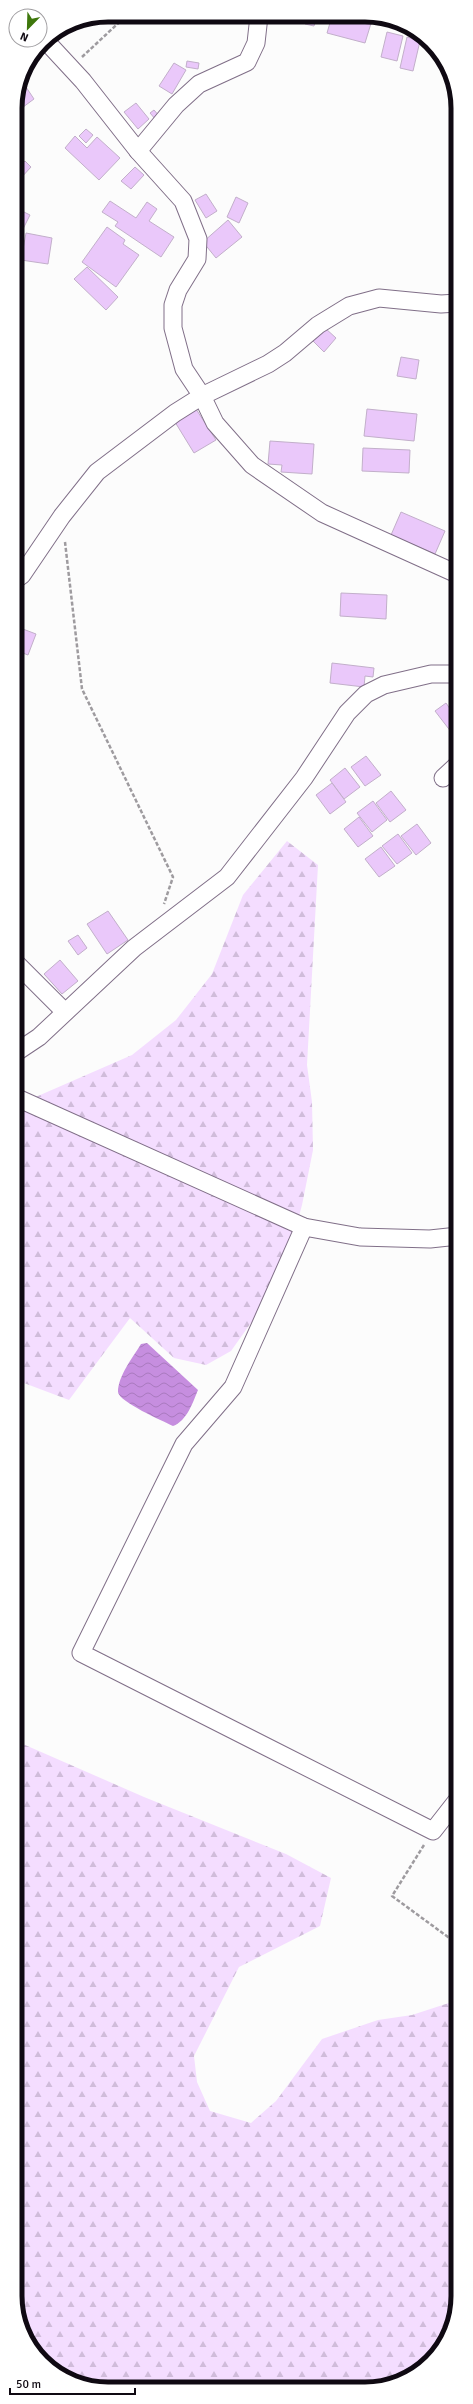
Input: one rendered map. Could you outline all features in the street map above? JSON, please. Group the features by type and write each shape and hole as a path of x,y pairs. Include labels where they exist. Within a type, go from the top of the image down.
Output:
{"street":[{"path":"138,151 176,105 199,84 247,62 256,43 258,22"},
{"path":"50,44 72,69 138,151 183,201 198,239 197,259 178,290 173,305 172,317 184,369 202,396 215,423 252,465 281,487 338,522 451,571"},
{"path":"22,575 62,516 97,472 169,418 202,396 268,364 285,354 318,325 349,306 379,298 441,304 451,303"},
{"path":"22,1048 39,1037 134,948 227,877 304,778 347,713 366,694 384,685 431,674 451,674"},
{"path":"443,778 451,771"},
{"path":"22,969 65,1012"},
{"path":"22,1100 304,1226 360,1237 430,1239 451,1237"},
{"path":"304,1226 233,1386 184,1444 81,1653 433,1831 451,1808"}],"path":[{"path":"72,69 94,45 119,22"},
{"path":"62,516 82,689 173,877 164,904 172,919"},
{"path":"433,1831 392,1896 448,1937 451,1938"}],"green space":[{"path":"287,841 318,865 307,1065 312,1102 313,1150 302,1205 282,1279 231,1351 206,1365 174,1358 130,1318 69,1400 22,1382 22,1103 132,1055 176,1020 212,974 243,895"},
{"path":"22,1744 144,1797 286,1854 331,1878 320,1926 239,1967 194,2056 197,2082 210,2111 251,2123 276,2101 322,2039 378,2020 412,2015 451,2002 451,2296 448,2318 440,2339 422,2361 408,2371 393,2377 365,2382 108,2382 86,2379 65,2371 43,2353 36,2344 27,2324 22,2296"}],"water":[{"path":"147,1343 198,1390 186,1416 178,1424 173,1426 133,1406 120,1396 118,1392 120,1380 126,1367 141,1344"}],"building":[{"path":"306,22 315,22 314,26 305,24"},
{"path":"330,22 371,22 365,43 327,33"},
{"path":"387,32 403,36 397,61 381,57"},
{"path":"407,37 417,40 420,42 413,71 400,68"},
{"path":"187,61 199,63 198,69 186,67"},
{"path":"174,63 186,70 172,94 159,86"},
{"path":"25,86 34,99 22,108"},
{"path":"136,103 149,119 138,129 124,112"},
{"path":"154,110 160,117 156,120 150,113"},
{"path":"86,129 93,135 86,143 79,136"},
{"path":"75,136 87,148 97,137 120,158 99,180 65,148"},
{"path":"25,161 31,167 22,177 22,164"},
{"path":"135,167 144,175 131,189 121,181"},
{"path":"206,194 217,211 206,218 195,200"},
{"path":"236,197 248,203 239,223 227,217"},
{"path":"110,201 136,218 147,202 157,209 149,221 174,237 161,257 115,226 118,222 102,212"},
{"path":"22,211 30,215 22,231"},
{"path":"228,220 242,237 216,258 203,242"},
{"path":"107,227 125,240 123,244 139,255 116,287 82,262"},
{"path":"26,233 52,238 48,264 22,260"},
{"path":"87,267 118,297 106,310 74,279"},
{"path":"325,328 336,338 324,352 313,341"},
{"path":"401,357 419,360 416,379 397,376"},
{"path":"196,409 216,440 194,453 175,422"},
{"path":"367,409 417,414 414,441 364,436"},
{"path":"270,441 314,444 312,474 281,472 282,465 268,464"},
{"path":"363,448 410,450 409,473 362,471"},
{"path":"401,512 445,531 435,554 391,535"},
{"path":"341,593 387,595 386,619 340,616"},
{"path":"22,629 36,634 28,655 22,653"},
{"path":"332,663 374,668 373,677 365,676 364,687 330,683"},
{"path":"446,703 451,710 451,732 435,711"},
{"path":"366,756 381,775 365,786 351,767"},
{"path":"345,768 360,787 344,799 330,780"},
{"path":"332,783 346,802 330,814 316,795"},
{"path":"391,791 406,810 390,822 376,803"},
{"path":"373,801 387,820 372,832 357,813"},
{"path":"359,817 373,836 358,847 344,829"},
{"path":"417,824 431,843 416,855 401,836"},
{"path":"398,834 412,853 397,864 382,846"},
{"path":"381,847 395,866 379,877 365,859"},
{"path":"108,911 128,940 107,954 87,924"},
{"path":"78,935 87,948 78,955 68,941"},
{"path":"60,960 78,981 62,994 44,974"}]}
